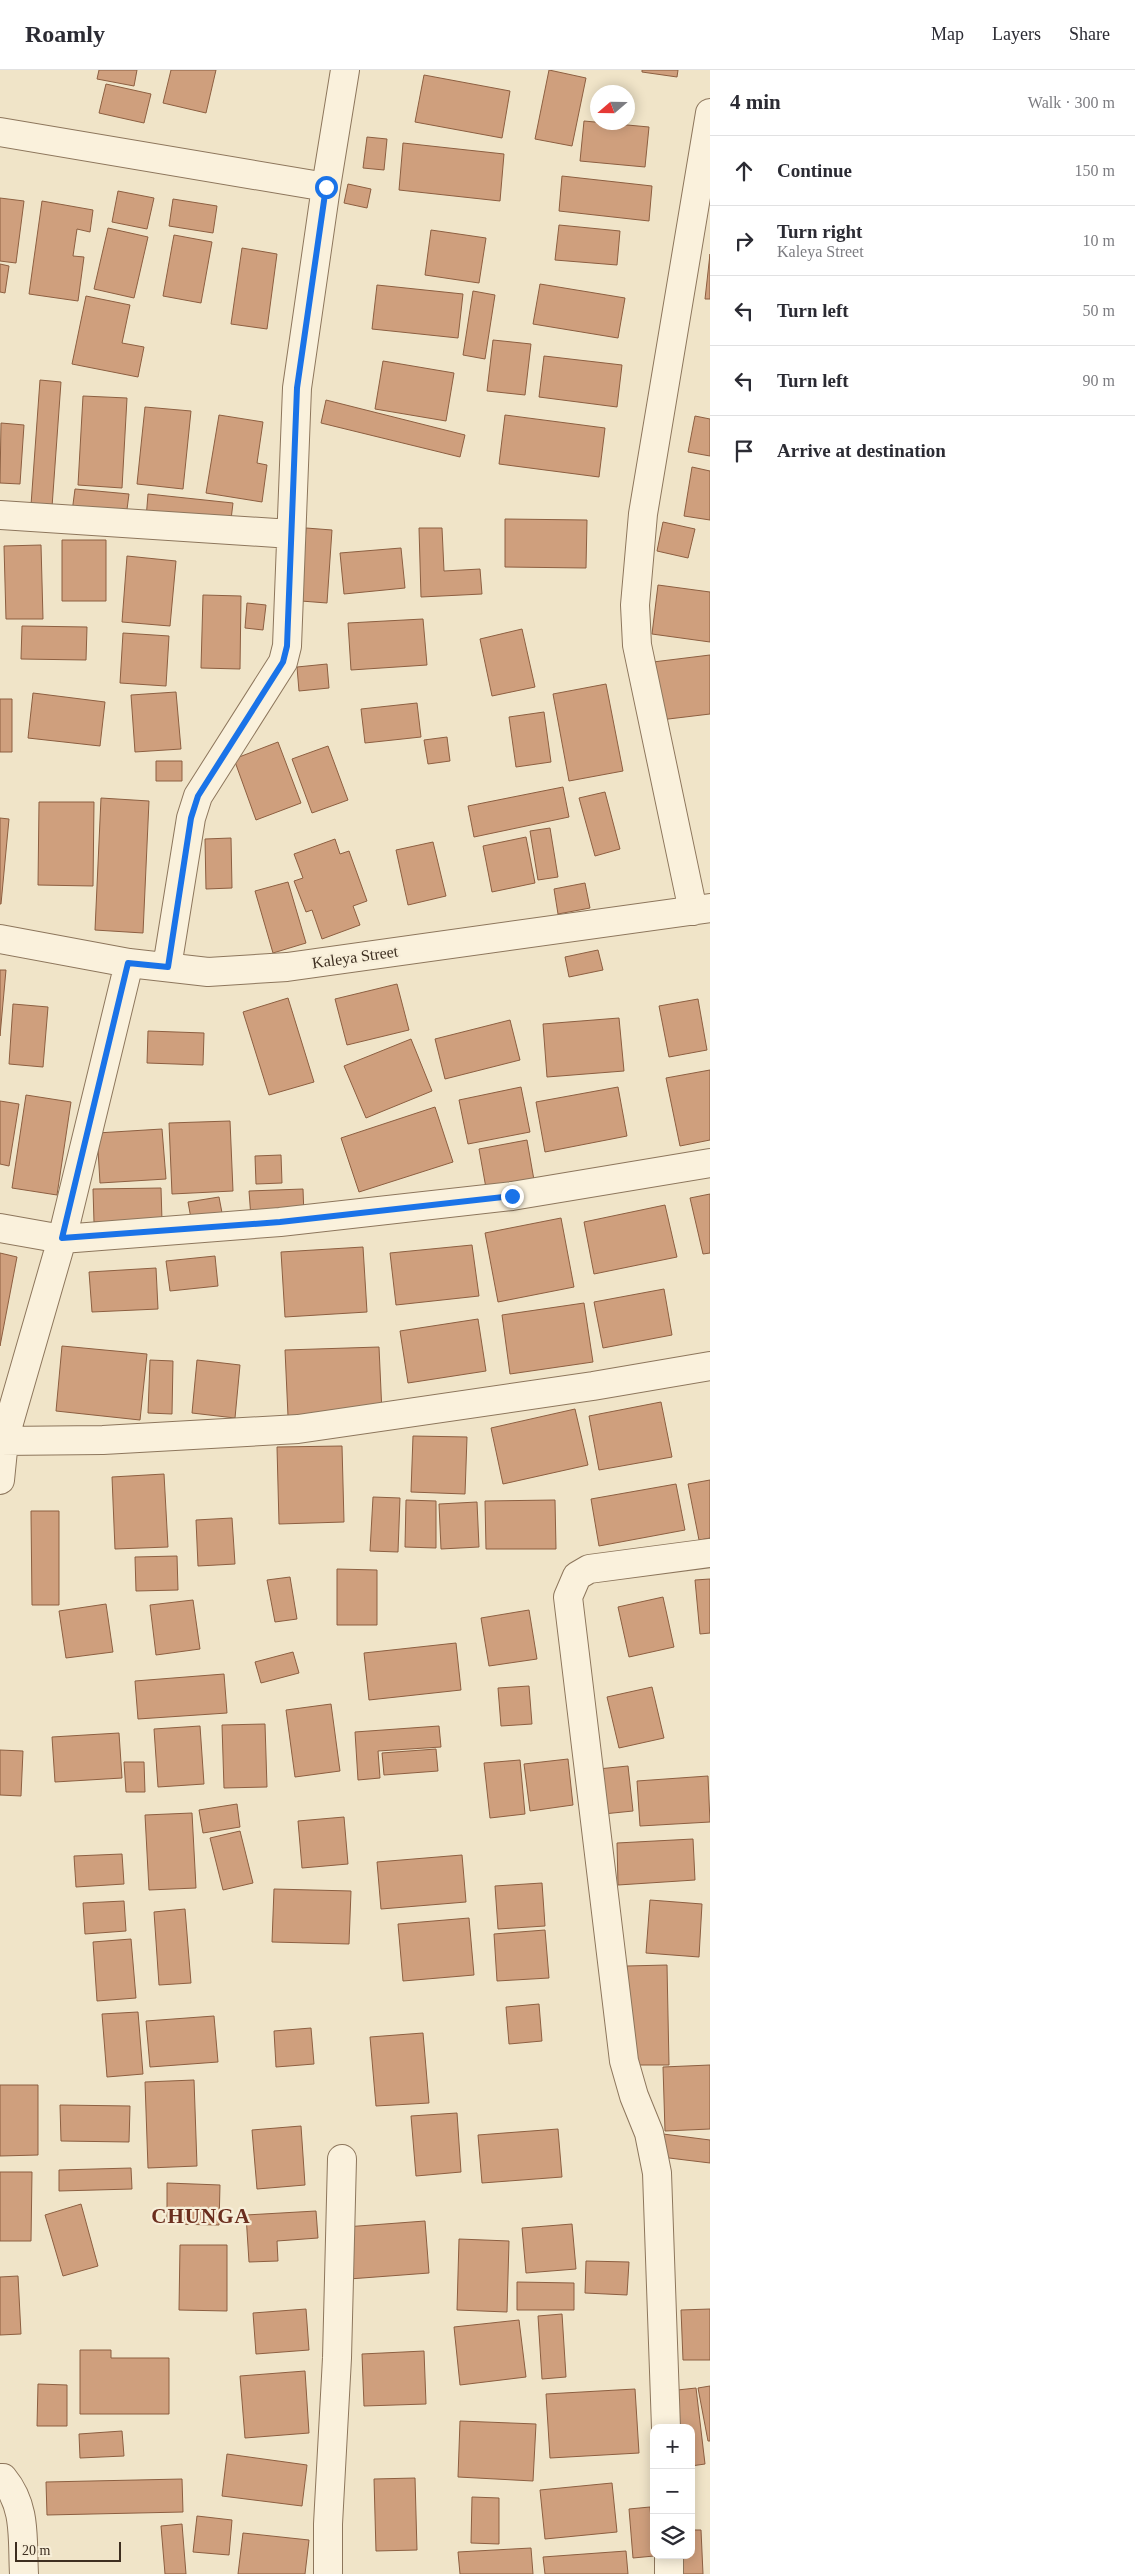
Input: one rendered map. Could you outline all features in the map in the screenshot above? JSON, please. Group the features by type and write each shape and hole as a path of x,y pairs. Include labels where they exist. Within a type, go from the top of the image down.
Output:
{"street":[{"path":"168,967 191,818 198,796 283,662 285,654 297,388 345,70"},
{"path":"702,909 637,645 635,604 644,514 710,113"},
{"path":"0,132 326,187"},
{"path":"0,515 291,534"},
{"name":"Kaleya Street","path":"0,939 128,963 208,972 287,967 702,909"},
{"path":"0,1480 2,1440 62,1238 128,963"},
{"path":"0,1228 62,1238 280,1222 512,1196 710,1163"},
{"path":"2,1440 103,1440 298,1429 593,1386 710,1366"},
{"path":"666,2424 657,2173 649,2133 634,2096 624,2061 568,1597 577,1576 589,1570 710,1553"},
{"path":"328,2574 328,2524 337,2358 342,2159"},
{"path":"0,2478 13,2490 21,2510 24,2574"},
{"path":"669,2559 669,2574"}],"building":[{"path":"99,70 137,70 134,86 97,79"},
{"path":"171,70 216,70 206,113 163,103"},
{"path":"549,70 586,78 572,146 535,139"},
{"path":"642,70 678,70 677,77 642,72"},
{"path":"424,75 510,91 502,138 415,122"},
{"path":"106,84 151,94 144,123 99,113"},
{"path":"584,121 590,122 590,130 635,130 635,126 649,127 645,167 580,161"},
{"path":"367,137 387,139 384,170 363,168"},
{"path":"403,143 504,154 500,201 399,190"},
{"path":"562,176 652,186 649,221 559,211"},
{"path":"348,184 371,189 367,208 344,203"},
{"path":"118,191 154,198 147,229 112,222"},
{"path":"0,198 24,201 16,263 0,261"},
{"path":"173,199 217,206 213,233 169,226"},
{"path":"42,201 93,210 90,232 77,229 73,256 84,257 78,301 29,294"},
{"path":"559,225 620,231 617,265 555,260"},
{"path":"108,228 148,237 134,298 94,289"},
{"path":"431,230 486,238 479,283 425,275"},
{"path":"174,235 212,242 201,303 163,296"},
{"path":"242,248 277,254 267,329 231,324"},
{"path":"710,254 710,299 705,299"},
{"path":"0,264 9,266 5,293 0,292"},
{"path":"540,284 625,298 618,338 533,324"},
{"path":"377,285 463,294 458,338 372,329"},
{"path":"473,291 495,295 485,359 463,355"},
{"path":"86,296 130,305 122,343 144,347 138,377 72,364"},
{"path":"493,340 531,344 525,395 487,391"},
{"path":"544,356 622,365 617,407 539,397"},
{"path":"383,361 454,373 446,421 375,409"},
{"path":"40,380 61,382 52,507 31,505"},
{"path":"83,396 127,398 122,488 78,485"},
{"path":"326,400 465,435 460,457 321,423"},
{"path":"145,407 191,411 183,489 137,484"},
{"path":"219,415 263,422 257,463 267,465 262,502 206,493"},
{"path":"505,415 605,428 599,477 499,464"},
{"path":"695,416 710,419 710,456 688,452"},
{"path":"1,423 24,425 20,484 0,483"},
{"path":"692,467 710,471 710,520 684,516"},
{"path":"75,489 129,494 126,517 72,512"},
{"path":"148,494 233,503 230,528 146,519"},
{"path":"505,519 587,520 586,568 505,567"},
{"path":"663,522 695,529 688,558 657,551"},
{"path":"306,528 332,530 327,603 301,601"},
{"path":"419,528 442,528 444,571 480,569 482,594 421,597"},
{"path":"62,540 106,540 106,601 62,601"},
{"path":"41,545 43,619 6,619 4,546"},
{"path":"401,548 405,588 344,594 340,553"},
{"path":"127,556 176,561 170,626 122,622"},
{"path":"658,585 710,592 710,642 652,634"},
{"path":"203,595 241,596 240,669 201,668"},
{"path":"247,603 266,605 263,630 245,628"},
{"path":"423,619 427,665 351,670 348,623"},
{"path":"22,626 87,627 86,660 21,659"},
{"path":"522,629 535,687 492,696 480,639"},
{"path":"123,633 169,636 166,686 120,683"},
{"path":"710,655 710,714 660,720 653,662"},
{"path":"327,664 329,688 299,691 297,667"},
{"path":"606,684 623,771 569,781 553,694"},
{"path":"176,692 181,749 135,752 131,695"},
{"path":"33,693 105,702 100,746 28,738"},
{"path":"0,699 12,699 12,752 0,752"},
{"path":"417,703 421,737 365,743 361,709"},
{"path":"544,712 551,762 516,767 509,717"},
{"path":"447,737 450,761 428,764 424,740"},
{"path":"278,742 301,803 256,820 234,759"},
{"path":"328,746 348,800 312,813 292,759"},
{"path":"156,761 182,761 182,781 156,781"},
{"path":"563,787 569,817 474,837 468,806"},
{"path":"605,792 620,849 595,856 579,798"},
{"path":"101,798 149,801 143,933 95,930"},
{"path":"39,802 94,802 93,886 38,885"},
{"path":"0,818 9,819 1,904 0,904"},
{"path":"550,828 558,877 538,880 530,831"},
{"path":"526,837 535,883 492,892 483,846"},
{"path":"231,838 232,888 206,889 205,839"},
{"path":"335,839 340,854 349,851 367,901 353,906 360,925 322,939 312,910 306,912 294,881 303,878 294,854"},
{"path":"433,842 446,896 408,905 396,850"},
{"path":"288,882 306,943 273,953 255,891"},
{"path":"585,883 590,908 558,914 554,889"},
{"path":"598,950 603,970 569,977 565,957"},
{"path":"0,970 6,970 0,1036"},
{"path":"397,984 409,1030 347,1045 335,999"},
{"path":"288,998 314,1082 269,1095 243,1012"},
{"path":"698,999 707,1050 669,1057 659,1006"},
{"path":"13,1004 48,1007 43,1067 9,1064"},
{"path":"619,1018 624,1071 547,1077 543,1024"},
{"path":"510,1020 520,1060 445,1079 435,1039"},
{"path":"148,1031 204,1033 203,1065 147,1063"},
{"path":"411,1039 432,1091 366,1118 344,1066"},
{"path":"710,1070 710,1140 680,1146 666,1078"},
{"path":"521,1087 530,1132 468,1144 459,1100"},
{"path":"618,1087 627,1136 545,1152 536,1102"},
{"path":"26,1095 71,1102 57,1195 12,1188"},
{"path":"0,1101 19,1104 9,1166 0,1164"},
{"path":"435,1107 453,1162 359,1192 341,1138"},
{"path":"230,1121 233,1191 172,1194 169,1123"},
{"path":"162,1129 166,1179 100,1183 97,1133"},
{"path":"527,1140 534,1180 486,1188 479,1149"},
{"path":"281,1155 282,1183 256,1184 255,1156"},
{"path":"161,1188 162,1221 94,1222 93,1189"},
{"path":"303,1189 304,1216 251,1218 249,1191"},
{"path":"710,1194 710,1253 703,1254 690,1198"},
{"path":"219,1197 223,1218 192,1224 188,1202"},
{"path":"665,1205 677,1257 594,1274 584,1222"},
{"path":"561,1218 574,1287 498,1302 485,1233"},
{"path":"472,1245 479,1296 396,1305 390,1253"},
{"path":"363,1247 367,1312 285,1317 281,1252"},
{"path":"0,1253 17,1257 0,1346"},
{"path":"215,1256 218,1286 170,1291 166,1261"},
{"path":"156,1268 158,1309 92,1312 89,1272"},
{"path":"664,1289 672,1335 603,1348 594,1302"},
{"path":"584,1303 593,1362 510,1374 502,1315"},
{"path":"478,1319 486,1371 408,1383 400,1331"},
{"path":"62,1346 147,1354 140,1420 56,1411"},
{"path":"379,1347 382,1413 288,1416 285,1350"},
{"path":"150,1360 173,1361 172,1414 148,1413"},
{"path":"197,1360 240,1365 235,1418 192,1413"},
{"path":"661,1402 672,1457 599,1470 589,1416"},
{"path":"575,1409 588,1465 503,1484 491,1428"},
{"path":"413,1436 467,1437 465,1494 411,1492"},
{"path":"342,1446 344,1522 279,1524 277,1447"},
{"path":"164,1474 168,1547 115,1549 112,1477"},
{"path":"710,1480 710,1538 699,1540 688,1484"},
{"path":"676,1484 685,1530 599,1546 591,1499"},
{"path":"373,1497 400,1498 398,1552 370,1551"},
{"path":"406,1500 436,1501 436,1548 405,1547"},
{"path":"555,1500 556,1549 486,1549 485,1501"},
{"path":"477,1502 479,1547 441,1549 439,1504"},
{"path":"31,1511 59,1511 59,1605 32,1605"},
{"path":"232,1518 235,1564 198,1566 196,1520"},
{"path":"177,1556 178,1590 136,1591 135,1557"},
{"path":"337,1569 377,1570 377,1625 337,1625"},
{"path":"290,1577 297,1619 275,1622 267,1580"},
{"path":"710,1579 710,1633 700,1634 695,1580"},
{"path":"663,1597 674,1647 629,1657 618,1607"},
{"path":"193,1600 200,1649 156,1655 150,1605"},
{"path":"106,1604 113,1652 66,1658 59,1611"},
{"path":"529,1610 537,1659 489,1666 481,1618"},
{"path":"456,1643 461,1690 369,1700 364,1653"},
{"path":"293,1652 299,1673 261,1683 255,1662"},
{"path":"224,1674 227,1713 138,1719 135,1681"},
{"path":"529,1686 532,1724 501,1726 498,1688"},
{"path":"652,1687 664,1738 619,1748 607,1697"},
{"path":"331,1704 340,1771 295,1777 286,1710"},
{"path":"265,1724 267,1787 224,1788 222,1725"},
{"path":"200,1726 204,1784 158,1787 154,1729"},
{"path":"439,1726 441,1747 378,1751 380,1778 358,1780 355,1732"},
{"path":"119,1733 122,1778 55,1782 52,1737"},
{"path":"436,1749 438,1771 384,1775 382,1753"},
{"path":"0,1750 23,1751 21,1796 0,1795"},
{"path":"568,1759 573,1805 530,1811 524,1764"},
{"path":"520,1760 525,1814 490,1818 484,1763"},
{"path":"124,1762 144,1762 145,1792 126,1792"},
{"path":"628,1766 633,1811 603,1814 598,1769"},
{"path":"708,1776 710,1822 640,1826 637,1781"},
{"path":"237,1804 240,1827 203,1833 199,1810"},
{"path":"192,1813 196,1888 149,1890 145,1815"},
{"path":"344,1817 348,1864 302,1868 298,1821"},
{"path":"240,1831 253,1883 223,1890 210,1838"},
{"path":"693,1839 695,1880 618,1885 617,1843"},
{"path":"122,1854 124,1884 76,1887 74,1856"},
{"path":"462,1855 466,1902 381,1909 377,1862"},
{"path":"542,1883 545,1926 498,1929 495,1886"},
{"path":"274,1889 351,1891 349,1944 272,1942"},
{"path":"650,1900 702,1904 699,1957 646,1953"},
{"path":"124,1901 126,1931 85,1934 83,1903"},
{"path":"185,1909 191,1983 159,1985 154,1912"},
{"path":"469,1918 474,1975 403,1981 398,1924"},
{"path":"545,1930 549,1978 497,1981 494,1934"},
{"path":"131,1939 136,1998 97,2001 93,1942"},
{"path":"667,1965 669,2065 629,2065 627,1966"},
{"path":"539,2004 542,2041 509,2044 506,2007"},
{"path":"138,2012 143,2074 107,2077 102,2014"},
{"path":"214,2016 218,2062 150,2067 146,2021"},
{"path":"311,2028 314,2064 276,2067 274,2031"},
{"path":"423,2033 429,2103 376,2106 370,2037"},
{"path":"710,2065 710,2129 665,2131 663,2067"},
{"path":"194,2080 197,2166 148,2168 145,2082"},
{"path":"0,2085 38,2085 38,2155 0,2156"},
{"path":"60,2105 130,2106 129,2142 61,2141"},
{"path":"457,2113 461,2172 416,2176 411,2116"},
{"path":"301,2126 305,2185 257,2189 252,2130"},
{"path":"558,2129 562,2177 482,2183 478,2135"},
{"path":"663,2134 710,2140 710,2163 661,2157"},
{"path":"131,2168 132,2189 59,2191 59,2170"},
{"path":"0,2172 32,2172 31,2241 0,2241"},
{"path":"167,2183 220,2185 219,2225 167,2224"},
{"path":"81,2204 98,2266 63,2276 45,2215"},
{"path":"316,2211 318,2238 277,2241 278,2261 249,2262 246,2215"},
{"path":"425,2221 429,2273 349,2279 345,2227"},
{"path":"572,2224 576,2269 526,2273 522,2228"},
{"path":"459,2239 509,2241 507,2312 457,2310"},
{"path":"180,2245 227,2245 227,2311 179,2310"},
{"path":"586,2261 629,2262 627,2295 585,2293"},
{"path":"18,2276 21,2334 0,2335 0,2277"},
{"path":"517,2282 574,2283 574,2310 517,2310"},
{"path":"306,2309 309,2350 256,2354 253,2313"},
{"path":"710,2309 710,2360 683,2360 681,2310"},
{"path":"562,2314 566,2377 542,2379 538,2316"},
{"path":"519,2320 526,2377 460,2385 454,2327"},
{"path":"80,2350 111,2350 111,2358 169,2358 169,2414 80,2414"},
{"path":"424,2351 426,2404 364,2406 362,2354"},
{"path":"305,2371 309,2433 245,2438 240,2376"},
{"path":"38,2384 67,2385 67,2426 37,2426"},
{"path":"710,2386 710,2441 708,2441 698,2388"},
{"path":"696,2388 705,2464 695,2465 695,2424 672,2424 668,2391"},
{"path":"635,2389 639,2453 550,2458 546,2394"},
{"path":"460,2421 536,2424 533,2481 458,2477"},
{"path":"122,2431 124,2456 80,2458 79,2434"},
{"path":"227,2454 307,2465 302,2506 222,2496"},
{"path":"415,2478 417,2550 376,2551 374,2479"},
{"path":"182,2479 183,2512 47,2515 46,2482"},
{"path":"612,2483 617,2532 545,2539 540,2490"},
{"path":"472,2497 499,2498 499,2544 471,2543"},
{"path":"650,2507 650,2556 633,2558 629,2509"},
{"path":"197,2516 232,2520 229,2555 193,2552"},
{"path":"182,2524 186,2574 165,2574 161,2526"},
{"path":"695,2530 701,2530 703,2574 680,2574 679,2559 695,2559"},
{"path":"243,2533 309,2540 305,2574 238,2574"},
{"path":"531,2548 533,2574 460,2574 458,2552"},
{"path":"626,2551 628,2574 545,2574 543,2557"}],"district":[{"name":"CHUNGA","path":"201,2216"}],"route":[{"path":"326,187 297,388 287,646 283,662 198,796 191,818 168,967 128,963 62,1238 280,1222 512,1196"}]}
